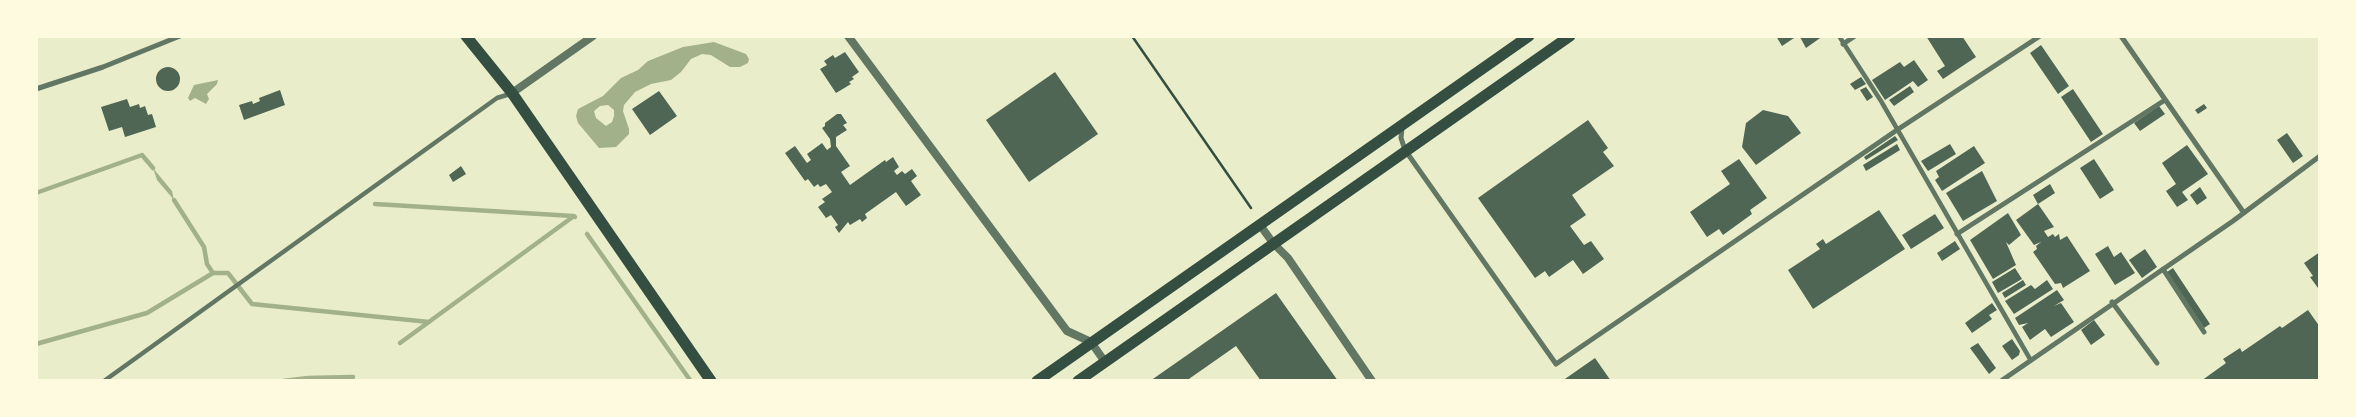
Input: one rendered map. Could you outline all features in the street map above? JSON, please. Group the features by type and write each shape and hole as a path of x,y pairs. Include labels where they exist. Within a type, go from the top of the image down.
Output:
{"highway":[{"path":"466,36 512,93 710,381"},
{"path":"1037,381 1529,36"},
{"path":"1078,381 1570,36"}],"street":[{"path":"36,89 88,73 180,36"},
{"path":"104,381 240,281 497,98 512,93 593,36"},
{"path":"848,36 1067,332 1092,342 1105,362"},
{"path":"1839,36 1881,101 2030,359"},
{"path":"1843,44 1855,36"},
{"path":"1402,126 1401,138 1405,150 1556,364 1897,130 2040,36"},
{"path":"2121,36 2244,213"},
{"path":"1957,234 2165,100"},
{"path":"2001,381 2112,302 2244,213 2320,156"},
{"path":"1260,225 1273,243 1288,258 1372,381"},
{"path":"2162,269 2204,332"},
{"path":"2112,302 2157,363"}],"path":[{"path":"1132,36 1251,208"}],"shaded area":[{"path":"714,42 746,54 749,59 748,63 740,67 730,67 711,55 702,54 691,59 681,72 671,80 651,84 635,92 624,105 623,111 629,134 616,147 599,148 578,123 576,116 578,109 603,96 621,78 638,70 648,61 683,47","holes":["608,105 614,110 612,122 606,126 596,118 594,111 600,106"]},
{"path":"218,80 217,84 207,94 209,99 206,104 195,98 190,101 188,98 194,85"},
{"path":"153,168 172,191 174,200 157,180"}],"building":[{"path":"1776,36 1797,36 1782,46"},
{"path":"1801,36 1823,36 1806,48"},
{"path":"1926,36 1962,36 1976,57 1943,79 1937,71 1945,66"},
{"path":"2041,45 2069,86 2058,94 2030,53"},
{"path":"845,52 859,72 852,77 854,79 849,82 851,84 836,93 820,69 827,65 824,61 833,55 835,58"},
{"path":"1914,60 1928,80 1918,87 1913,81 1885,100 1872,80 1900,62 1904,67"},
{"path":"168,67 173,68 179,74 179,84 173,90 168,91 163,90 157,84 156,79 157,74 163,68"},
{"path":"1055,72 1098,134 1029,182 986,120"},
{"path":"1861,77 1866,84 1855,90 1850,84"},
{"path":"1910,86 1914,92 1894,106 1889,100"},
{"path":"1866,87 1873,97 1867,101 1860,90"},
{"path":"2073,89 2103,134 2091,142 2061,97"},
{"path":"280,90 285,105 244,120 239,105 252,101 253,104 260,101 259,98"},
{"path":"659,91 677,116 650,135 632,109"},
{"path":"127,99 130,107 139,104 140,108 145,106 148,115 152,114 156,127 125,137 122,127 109,131 101,107"},
{"path":"2204,104 2207,108 2198,114 2195,110"},
{"path":"2159,106 2165,114 2140,131 2134,123"},
{"path":"1763,110 1788,116 1801,133 1756,165 1742,147 1746,123"},
{"path":"837,114 841,114 847,123 843,125 847,130 836,137 836,146 850,166 841,172 850,185 885,160 886,162 893,157 899,167 894,171 897,175 902,171 905,174 912,169 917,176 911,181 921,195 906,206 896,192 865,214 867,218 862,222 860,219 850,225 848,222 839,233 835,227 838,225 831,215 826,218 818,207 825,202 822,199 832,192 826,184 820,187 818,184 814,187 808,179 805,181 785,153 795,146 807,163 811,160 807,154 822,143 827,150 831,147 830,139 822,128 825,126 825,123"},
{"path":"1588,120 1608,148 1603,152 1614,166 1572,195 1586,215 1570,226 1584,245 1591,241 1604,259 1583,274 1573,260 1549,277 1545,271 1535,278 1478,198"},
{"path":"2287,133 2303,156 2293,163 2277,140"},
{"path":"1895,136 1898,140 1866,160 1864,157"},
{"path":"1897,144 1900,150 1866,171 1863,165"},
{"path":"1950,144 1956,154 1928,171 1921,161"},
{"path":"2187,145 2208,174 2182,192 2188,200 2177,207 2166,191 2176,184 2162,163"},
{"path":"1974,146 1985,163 1942,191 1935,180 1939,177 1936,171"},
{"path":"1739,159 1767,198 1750,210 1752,214 1723,235 1719,229 1707,237 1690,212 1730,184 1721,171"},
{"path":"2094,159 2114,190 2100,199 2080,168"},
{"path":"461,166 466,174 453,182 449,175"},
{"path":"1982,171 1997,201 1963,221 1946,193"},
{"path":"2050,184 2055,193 2038,204 2033,195"},
{"path":"2200,187 2207,198 2197,205 2190,195"},
{"path":"2038,204 2054,227 2044,231 2048,237 2053,234 2055,237 2059,234 2060,240 2067,236 2090,271 2063,288 2061,283 2055,284 2033,252 2041,242 2034,245 2016,220"},
{"path":"1879,210 1905,249 1813,309 1788,270 1820,249 1816,244 1823,239 1826,244"},
{"path":"2008,213 2021,235 2009,245 2006,242 2016,265 1993,279 1970,240"},
{"path":"1935,214 1944,228 1911,249 1902,235"},
{"path":"1955,241 1960,249 1942,261 1937,253"},
{"path":"2108,246 2114,257 2121,252 2135,273 2115,285 2095,254"},
{"path":"2145,249 2157,267 2142,278 2129,260"},
{"path":"2320,252 2320,287 2318,288 2310,277 2313,276 2304,263"},
{"path":"2015,268 2022,279 1998,293 1992,282"},
{"path":"2173,268 2210,324 2204,328 2167,272"},
{"path":"2023,280 2026,285 2005,298 2002,293"},
{"path":"2047,280 2053,289 2014,314 2005,301 2031,285 2035,289"},
{"path":"2057,290 2064,300 2054,306 2061,303 2074,322 2051,337 2045,329 2030,340 2022,327 2028,323 2019,325 2015,318"},
{"path":"1276,293 1338,381 1261,381 1236,346 1186,381 1150,381"},
{"path":"1992,303 1997,310 1989,315 1992,319 1972,333 1965,323"},
{"path":"2308,310 2320,327 2320,381 2201,381 2226,363 2223,359 2240,348 2242,352 2280,326 2282,328"},
{"path":"2094,320 2105,335 2091,345 2081,330"},
{"path":"2012,339 2020,351 2019,355 2012,360 2002,346"},
{"path":"1978,343 1996,368 1989,374 1970,348"},
{"path":"1595,358 1611,381 1562,381"}],"waterway":[{"path":"36,193 142,155 153,168"},
{"path":"174,200 204,247 207,264 213,273 228,273 252,304 429,322"},
{"path":"375,204 573,216"},
{"path":"400,343 575,217"},
{"path":"587,234 690,380"},
{"path":"36,344 147,313 213,273"},
{"path":"283,381 308,378 353,377"}]}
